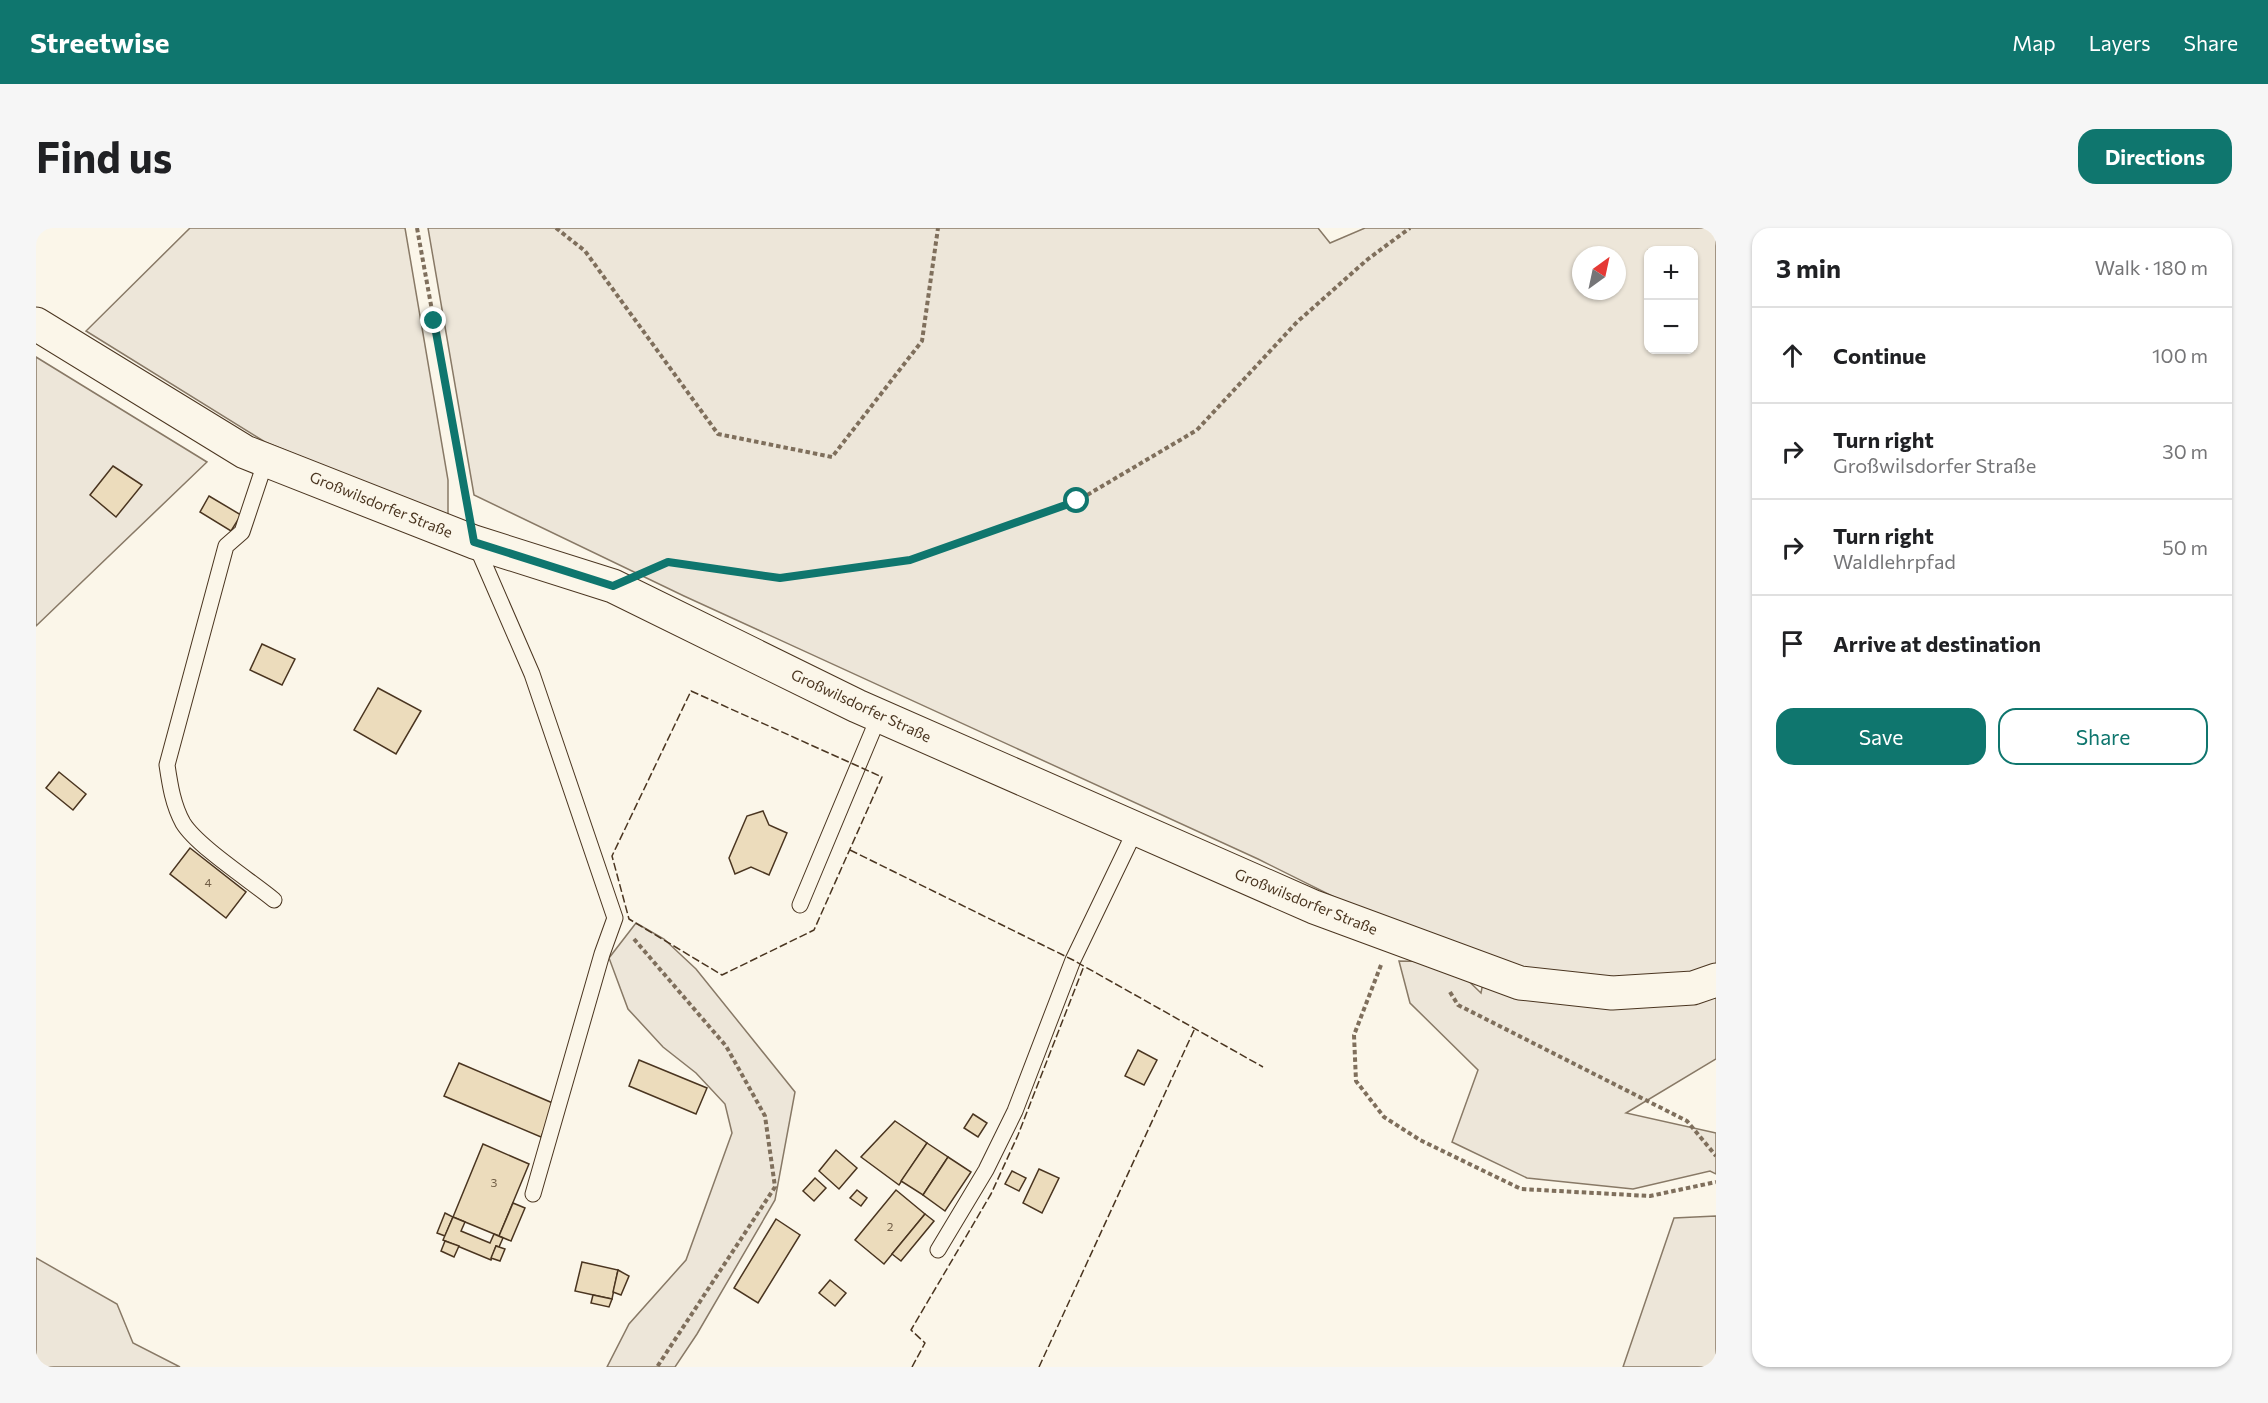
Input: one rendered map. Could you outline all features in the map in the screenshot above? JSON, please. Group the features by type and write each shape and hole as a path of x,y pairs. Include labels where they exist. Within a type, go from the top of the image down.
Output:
{"street":[{"name":"Großwilsdorfer Straße","path":"36,324 246,452 474,542 613,586 879,716 1314,907 1520,983 1612,993 1693,988 1716,980"}],"lane":[{"path":"266,460 242,532 226,546 166,765 171,794 183,823 197,840 274,900"},
{"path":"474,542 532,674 615,918 602,954 533,1194"},
{"path":"800,905 879,716"},
{"path":"938,1250 986,1170 1015,1111 1073,960 1136,829"}],"path":[{"path":"417,228 474,542"},
{"path":"556,228 585,251 718,434 832,457 922,341 938,228"},
{"path":"613,586 668,562 780,578 910,560 1077,501 1197,430 1297,322 1368,259 1410,228"},
{"path":"615,918 726,1046 765,1116 775,1187 657,1367"},
{"path":"1716,1156 1687,1121 1458,1005 1407,942 1354,1035 1356,1081 1384,1118 1420,1140 1521,1189 1650,1196 1716,1182"}],"shaded area":[{"path":"190,228 405,228 448,480 448,517 265,442 86,331"},
{"path":"428,228 1318,228 1330,243 1365,228 1716,228 1716,1059 1626,1113 1716,1133 1716,1174 1710,1171 1633,1189 1527,1178 1452,1142 1478,1070 1410,1003 1399,961 1449,962 1481,993 1485,972 1258,859 684,596 474,495"},
{"path":"36,357 207,462 36,626"},
{"path":"636,923 664,939 696,969 795,1092 775,1200 697,1334 675,1367 607,1367 629,1324 686,1260 732,1133 725,1104 696,1073 663,1047 628,1009 609,958"},
{"path":"1716,1216 1716,1367 1623,1367 1674,1218"},
{"path":"36,1258 117,1304 133,1343 180,1367 36,1367"}],"building":[{"path":"113,466 142,485 116,517 90,495"},
{"path":"209,496 241,515 231,531 200,512"},
{"path":"262,644 295,659 282,685 250,670"},
{"path":"378,688 421,711 396,754 354,730"},
{"path":"59,772 86,794 73,810 46,788"},
{"path":"763,811 769,825 787,833 769,875 751,867 735,874 729,858 747,816"},
{"path":"190,848 246,892 226,918 170,874"},
{"path":"1138,1050 1157,1060 1144,1085 1125,1076"},
{"path":"639,1060 707,1088 696,1114 629,1086"},
{"path":"459,1063 555,1104 541,1137 444,1096"},
{"path":"973,1114 987,1123 978,1137 964,1128"},
{"path":"895,1121 927,1143 899,1185 861,1157"},
{"path":"927,1143 948,1157 923,1195 901,1181"},
{"path":"483,1144 529,1164 499,1236 453,1217"},
{"path":"836,1150 857,1168 839,1189 819,1171"},
{"path":"948,1157 971,1172 945,1211 923,1195"},
{"path":"1039,1169 1059,1178 1042,1213 1023,1203"},
{"path":"1012,1171 1026,1178 1019,1191 1005,1184"},
{"path":"815,1178 826,1188 814,1201 803,1191"},
{"path":"857,1190 867,1198 861,1206 850,1198"},
{"path":"896,1190 925,1214 884,1264 855,1240"},
{"path":"513,1203 525,1208 511,1241 499,1236"},
{"path":"445,1213 453,1217 445,1236 437,1233"},
{"path":"925,1214 934,1221 901,1261 892,1254"},
{"path":"453,1217 465,1222 461,1231 490,1243 494,1234 503,1238 499,1247 496,1246 491,1260 443,1240"},
{"path":"776,1219 800,1235 758,1303 734,1288"},
{"path":"445,1241 459,1246 454,1257 441,1251"},
{"path":"496,1246 505,1249 500,1261 491,1258"},
{"path":"582,1262 618,1270 612,1299 575,1291"},
{"path":"618,1270 629,1276 621,1295 613,1292"},
{"path":"830,1280 846,1293 835,1306 819,1293"},
{"path":"593,1295 612,1299 609,1307 591,1303"}],"fence":[{"path":"691,691 882,777 814,930 722,975 629,919 612,856 691,691"},
{"path":"850,850 1073,960 1263,1067"},
{"path":"912,1367 925,1343 911,1330 991,1194 1018,1135 1084,966"},
{"path":"1039,1367 1195,1028"}],"route":[{"path":"434,321 474,542 613,586 668,562 780,578 910,560 1077,501"}]}
